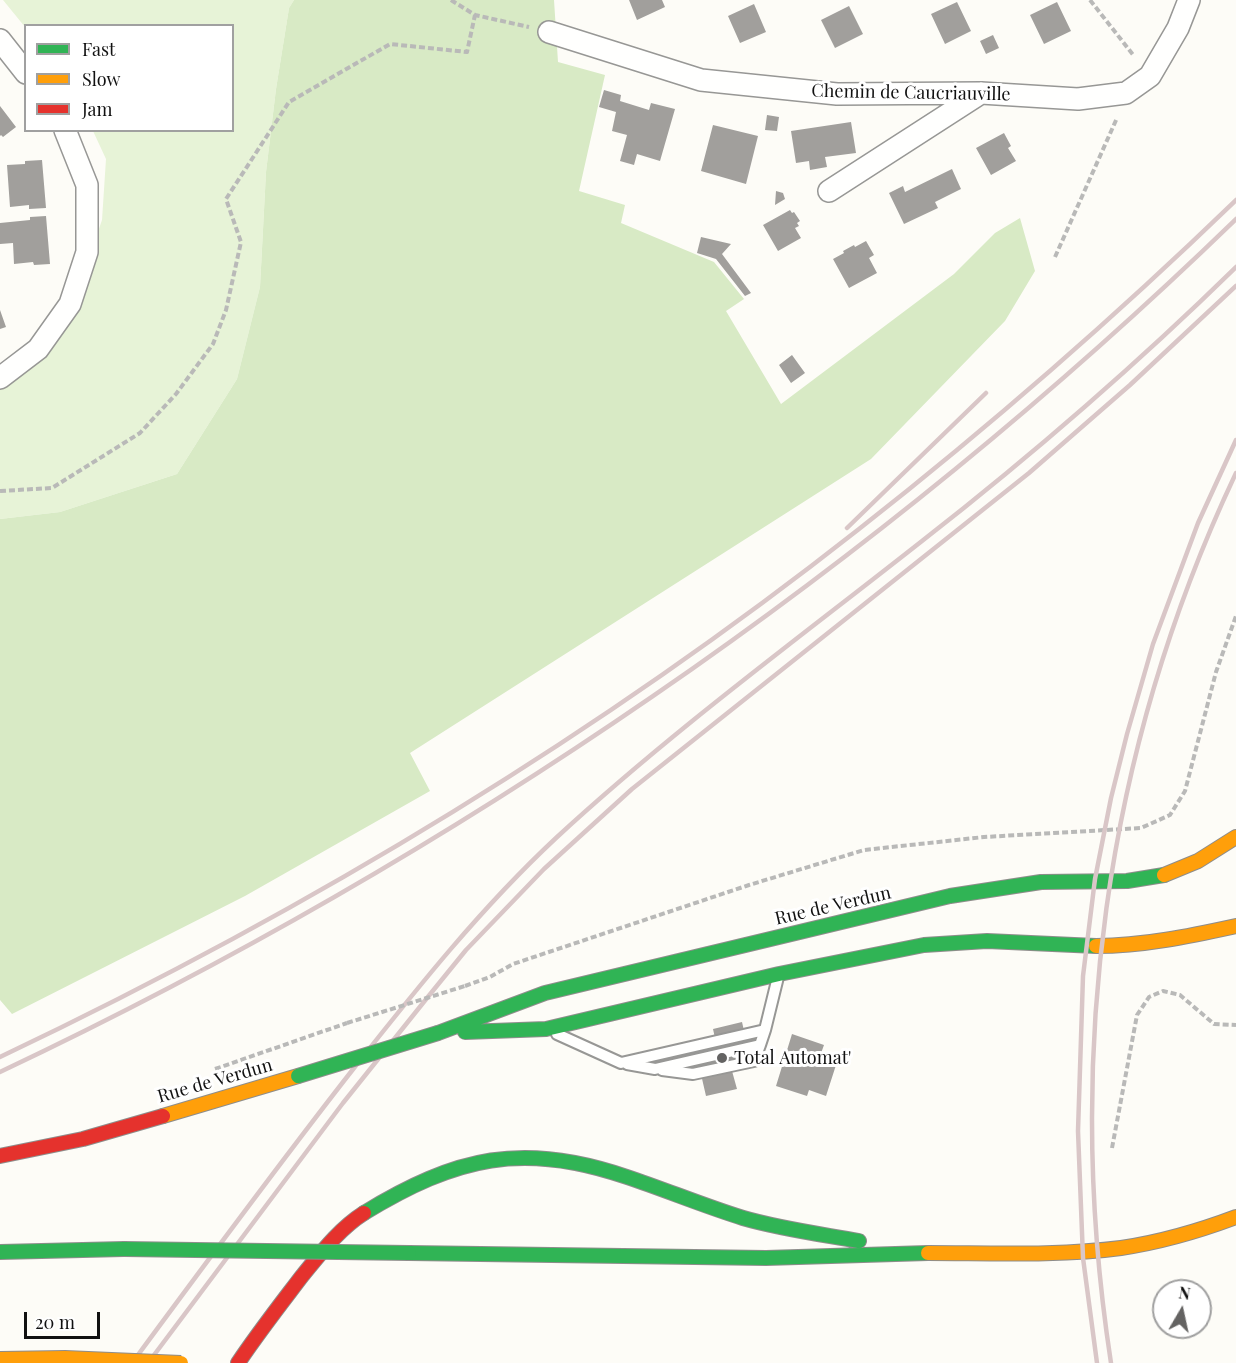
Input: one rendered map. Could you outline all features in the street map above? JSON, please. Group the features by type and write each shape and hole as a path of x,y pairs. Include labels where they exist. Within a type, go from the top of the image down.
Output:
{"main road":[{"name":"Rue de Verdun","path":"0,1156 82,1139 298,1076 438,1033 545,993 950,896 1013,885 1055,881 1127,881 1161,876 1188,867 1236,837"},
{"name":"Rue de Verdun","path":"438,1033 546,1029 779,974 924,945 987,941 1118,946 1181,938 1236,926"},
{"path":"237,1363 256,1334 348,1224 388,1198 429,1176 460,1166 491,1160 519,1157 564,1161 598,1168 754,1220 925,1253"},
{"path":"0,1252 124,1249 766,1258 925,1253 1034,1253 1119,1248 1159,1241 1204,1229 1236,1217"},
{"path":"0,1359 65,1358 181,1363"}],"street":[{"name":"Chemin de Caucriauville","path":"549,32 702,80 837,94 981,93 1078,99 1126,93 1150,76 1178,28 1189,0"},
{"path":"0,40 24,70"},
{"path":"829,191 981,93"},
{"path":"0,378 38,349 70,304 87,252 87,185 66,132"}],"lane":[{"path":"546,1029 621,1062 655,1069 693,1074 754,1061 765,1030 779,974"},
{"path":"621,1062 765,1030"}],"path":[{"path":"451,0 475,15 549,32"},
{"path":"1090,0 1119,37"},
{"path":"0,491 52,488 140,433 176,394 213,344 226,310 241,242 225,199 289,102 390,44 466,52 475,15"},
{"path":"1055,257 1120,112 1126,93"},
{"path":"347,1023 465,986 490,977 513,964 749,885 864,850 984,837 1141,828 1157,822 1170,815 1185,791 1216,672 1236,616"},
{"path":"1112,1148 1137,1016 1149,997 1163,991 1180,995 1214,1024 1236,1025"}],"green space":[{"path":"3,0 294,0 289,8 266,172 260,287 237,379 177,474 60,512 0,519 0,378 76,296 102,220 106,159 93,132 234,132 234,24 24,26"},
{"path":"294,0 554,0 558,62 605,75 579,191 625,205 621,223 714,262 744,299 726,311 781,404 954,274 995,233 1020,218 1035,271 1005,321 871,459 410,753 430,791 245,896 12,1014 0,1000 0,519 60,512 177,474 237,379 260,287 266,172 289,8"}],"building":[{"path":"629,0 662,0 665,7 637,20"},
{"path":"957,2 971,31 945,44 931,14"},
{"path":"1057,2 1071,31 1044,44 1030,15"},
{"path":"754,4 766,32 740,43 728,16"},
{"path":"849,6 863,34 835,48 821,20"},
{"path":"993,35 999,48 986,54 980,41"},
{"path":"604,90 621,95 620,101 649,110 651,103 675,109 660,161 637,154 634,165 620,161 627,135 612,131 616,112 599,107"},
{"path":"0,106 16,127 3,137 0,136"},
{"path":"767,115 779,117 777,131 765,130"},
{"path":"851,122 856,153 825,157 827,167 810,170 809,161 796,163 791,131"},
{"path":"713,125 758,136 746,184 701,171"},
{"path":"1004,133 1011,146 1008,148 1016,161 991,175 976,148"},
{"path":"42,160 46,208 29,209 29,205 10,207 7,165"},
{"path":"952,169 961,189 935,202 938,208 904,224 889,193 903,186 905,192"},
{"path":"776,191 783,193 785,199 775,205"},
{"path":"790,210 800,221 797,223 799,226 795,228 801,238 778,251 763,225"},
{"path":"46,216 50,264 34,265 33,262 14,264 13,243 0,244 0,223"},
{"path":"701,237 731,244 722,254 751,293 745,296 716,259 697,253"},
{"path":"866,241 874,255 869,258 877,273 849,288 833,259 854,245 855,247"},
{"path":"0,310 6,327 0,329"},
{"path":"792,355 805,373 791,383 779,365"},
{"path":"742,1022 748,1048 736,1051 740,1069 732,1071 737,1089 706,1096 700,1070 708,1068 704,1050 717,1047 713,1029"},
{"path":"792,1034 824,1045 820,1056 837,1062 826,1096 809,1090 807,1096 776,1086"}],"railway":[{"path":"0,1057 113,1002 335,882 551,750 656,679 759,606 956,450 1099,328 1236,200"},
{"path":"0,1072 169,988 334,897 495,800 653,696 806,586 954,470 1098,347 1236,219"},
{"path":"132,1363 378,1038 451,949 528,865 600,798 690,723 963,509 1044,442 1161,339 1236,267"},
{"path":"148,1363 343,1103 427,998 466,950 544,869 632,789 1029,473 1130,385 1236,286"},
{"path":"847,528 986,393"},
{"path":"1097,1363 1083,1258 1078,1131 1083,976 1095,879 1111,798 1153,644 1198,523 1236,440"},
{"path":"1111,1363 1097,1249 1092,1135 1095,1021 1106,909 1126,797 1154,687 1191,579 1236,473"}],"traffic: fast":[{"path":"438,1033 545,993 950,896 1041,882 1127,881 1164,875"},
{"path":"465,1032 546,1029 779,974 924,945 987,941 1096,946"},
{"path":"298,1076 438,1033"},
{"path":"364,1213 397,1194 460,1168 491,1160 522,1158 555,1160 590,1166 757,1222 859,1241"},
{"path":"0,1252 124,1249"},
{"path":"124,1249 409,1253"},
{"path":"409,1253 766,1258 928,1253"}],"traffic: slow":[{"path":"1164,875 1198,861 1236,837"},
{"path":"1096,946 1149,942 1236,926"},
{"path":"163,1116 298,1076"},
{"path":"928,1253 1000,1254 1098,1251 1180,1236 1236,1217"},
{"path":"0,1359 65,1358 181,1363"}],"traffic: jam":[{"path":"0,1156 83,1139 163,1116"},
{"path":"238,1363 316,1259 338,1234 364,1213"}],"place":[{"name":"Total Automat'","path":"722,1058"}]}
